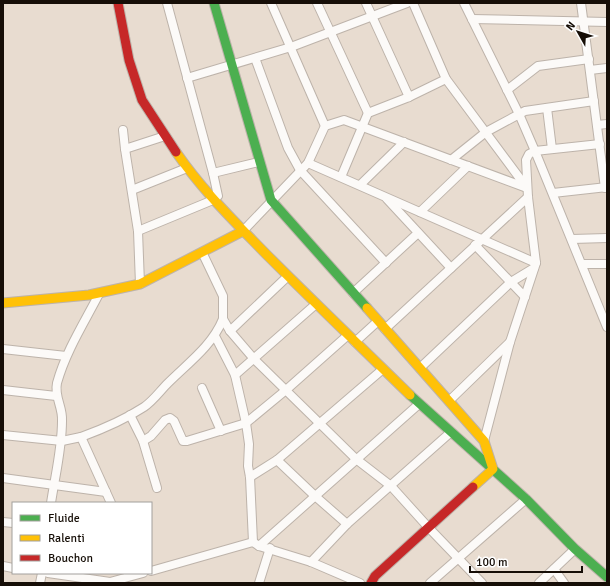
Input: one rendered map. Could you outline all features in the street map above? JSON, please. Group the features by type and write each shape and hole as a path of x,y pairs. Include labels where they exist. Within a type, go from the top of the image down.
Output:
{"street":[{"path":"118,3 129,60 142,100 164,136 213,200 316,304 419,404 526,499 575,549 607,577"},
{"path":"138,230 213,200 218,196 167,3"},
{"path":"214,3 271,200 484,440 493,469"},
{"path":"271,3 325,126"},
{"path":"317,3 368,113"},
{"path":"366,3 409,97"},
{"path":"187,78 291,47 407,3"},
{"path":"412,3 446,79 486,132 528,192"},
{"path":"464,3 536,151 607,327"},
{"path":"553,193 606,188 604,158 597,125 582,3"},
{"path":"472,19 607,22"},
{"path":"255,58 288,148 300,170 386,263"},
{"path":"507,90 538,66 588,59"},
{"path":"590,70 607,68"},
{"path":"341,177 368,113 409,97 446,79"},
{"path":"451,160 486,132 525,111 594,101"},
{"path":"547,108 552,149"},
{"path":"3,303 99,294 140,284 243,231 308,163 325,126 344,120 468,166 528,192"},
{"path":"597,125 607,124"},
{"path":"123,130 138,230 140,284"},
{"path":"125,149 164,136"},
{"path":"360,186 404,142"},
{"path":"484,440 510,342 535,265 526,160 529,154 536,151 600,144"},
{"path":"213,173 259,162"},
{"path":"308,163 482,239 535,265"},
{"path":"420,212 468,166"},
{"path":"132,190 187,168"},
{"path":"385,329 482,239 528,192"},
{"path":"384,196 451,268"},
{"path":"353,294 418,233"},
{"path":"572,239 607,238"},
{"path":"475,245 525,297"},
{"path":"3,435 62,441 81,437 110,426 146,406 169,382 190,364 215,336 223,319 223,296 202,252"},
{"path":"582,264 607,264"},
{"path":"420,368 511,282 535,265"},
{"path":"230,331 288,276"},
{"path":"51,502 62,441 62,415 56,396 57,384 66,356 99,294"},
{"path":"235,375 316,304"},
{"path":"223,319 230,331 254,359 356,459 391,486 482,583"},
{"path":"355,342 378,321"},
{"path":"142,441 152,436 165,420 170,418 174,421 182,441 187,442 246,423 348,335"},
{"path":"215,336 235,375 246,423 256,544"},
{"path":"449,401 510,342"},
{"path":"3,349 66,356"},
{"path":"250,477 277,460 383,369"},
{"path":"202,388 221,431"},
{"path":"3,390 56,396"},
{"path":"152,571 256,544 315,496 419,404"},
{"path":"130,415 142,441 157,488"},
{"path":"311,562 347,524 451,432"},
{"path":"81,437 111,502"},
{"path":"277,460 347,524"},
{"path":"371,583 376,576 428,527 493,469"},
{"path":"3,478 106,492"},
{"path":"430,583 526,499"},
{"path":"256,544 311,562 360,583"},
{"path":"259,583 270,548"},
{"path":"539,583 575,549"},
{"path":"554,569 564,583"},
{"path":"54,574 110,583 140,574"}],"traffic: fast":[{"path":"214,3 271,200 367,308"},
{"path":"410,395 526,499 575,549 607,577"}],"traffic: slow":[{"path":"176,152 207,192 266,254 410,395"},
{"path":"3,303 89,295 140,284 243,231"},
{"path":"367,308 484,441 493,469 473,487"}],"traffic: jam":[{"path":"118,3 129,60 142,100 176,152"},
{"path":"371,583 375,576 473,487"}]}
